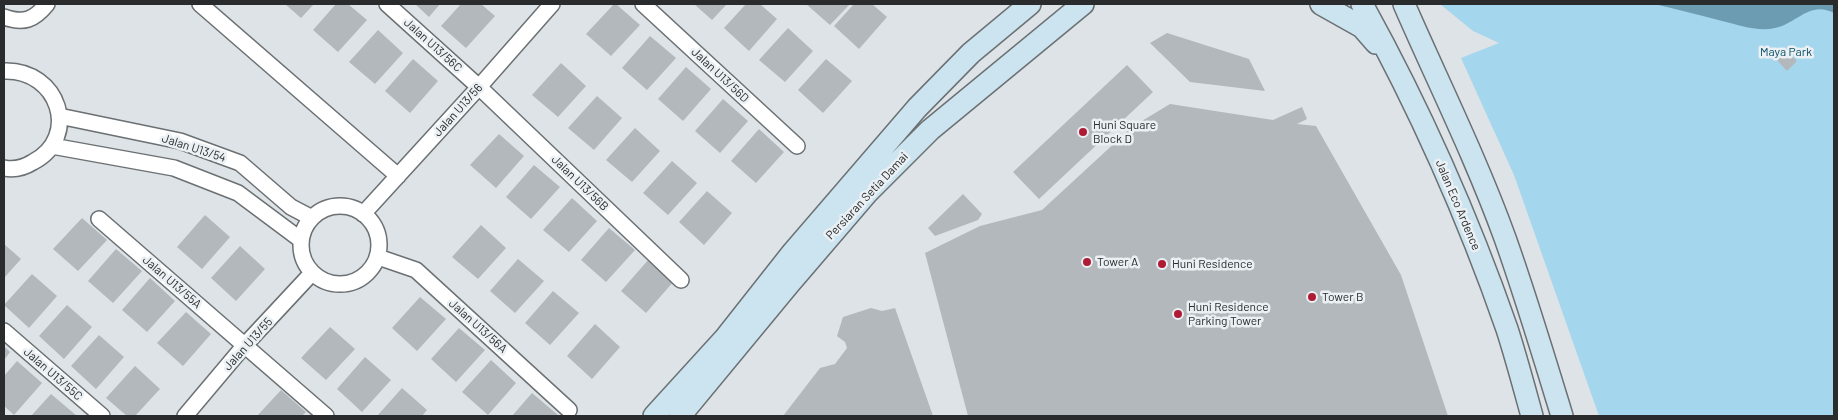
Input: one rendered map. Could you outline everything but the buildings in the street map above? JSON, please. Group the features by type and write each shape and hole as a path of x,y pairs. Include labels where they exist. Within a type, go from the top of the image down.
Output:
{"street":[{"path":"4,17 24,21 32,18 47,4"},
{"path":"200,4 398,176"},
{"name":"Jalan U13/56C","path":"387,4 479,87"},
{"name":"Jalan U13/56","path":"363,214 552,4"},
{"name":"Jalan U13/56D","path":"643,4 797,146"},
{"name":"Persiaran Setia Damai","path":"654,416 726,337 793,252 917,108 972,53 1030,4"},
{"name":"Persiaran Setia Damai","path":"680,416 868,192 930,130 1083,4"},
{"path":"1321,4 1362,27 1396,66 1426,54"},
{"name":"Jalan Eco Ardence","path":"1362,4 1396,66 1475,242 1507,330 1532,416"},
{"path":"1404,4 1473,158 1505,237 1562,416"},
{"path":"1416,4 1426,54"},
{"path":"4,71 29,74 40,81 50,91 56,103 59,116 56,136 52,146 40,158 25,166 4,168"},
{"name":"Jalan U13/56B","path":"479,87 681,280"},
{"name":"Jalan U13/54","path":"59,116 180,141 240,163 291,207 312,218"},
{"name":"Jalan U13/54","path":"52,146 174,168 238,193 301,240"},
{"path":"336,207 353,208 372,222 378,233 378,257 371,269 362,278 349,283 336,284 323,280 312,273 305,263 301,252 301,240 305,228 312,218 320,211 336,207"},
{"name":"Jalan U13/55A","path":"99,219 326,416"},
{"name":"Jalan U13/56A","path":"378,257 416,270 570,410"},
{"name":"Jalan U13/55","path":"185,416 244,346 312,273"},
{"name":"Jalan U13/55C","path":"4,331 102,416"}],"green space":[{"name":"Maya Park","path":"1440,4 1834,4 1834,416 1599,416 1514,175 1461,58 1499,43 1473,31"}],"shaded area":[{"path":"1654,4 1834,4 1834,13 1818,9 1803,14 1783,26 1755,29"}],"place":[{"name":"Huni Square Block D","path":"1083,132"},
{"name":"Tower A","path":"1087,262"},
{"name":"Huni Residence","path":"1162,264"},
{"name":"Tower B","path":"1312,297"},
{"name":"Huni Residence Parking Tower","path":"1178,314"}]}
